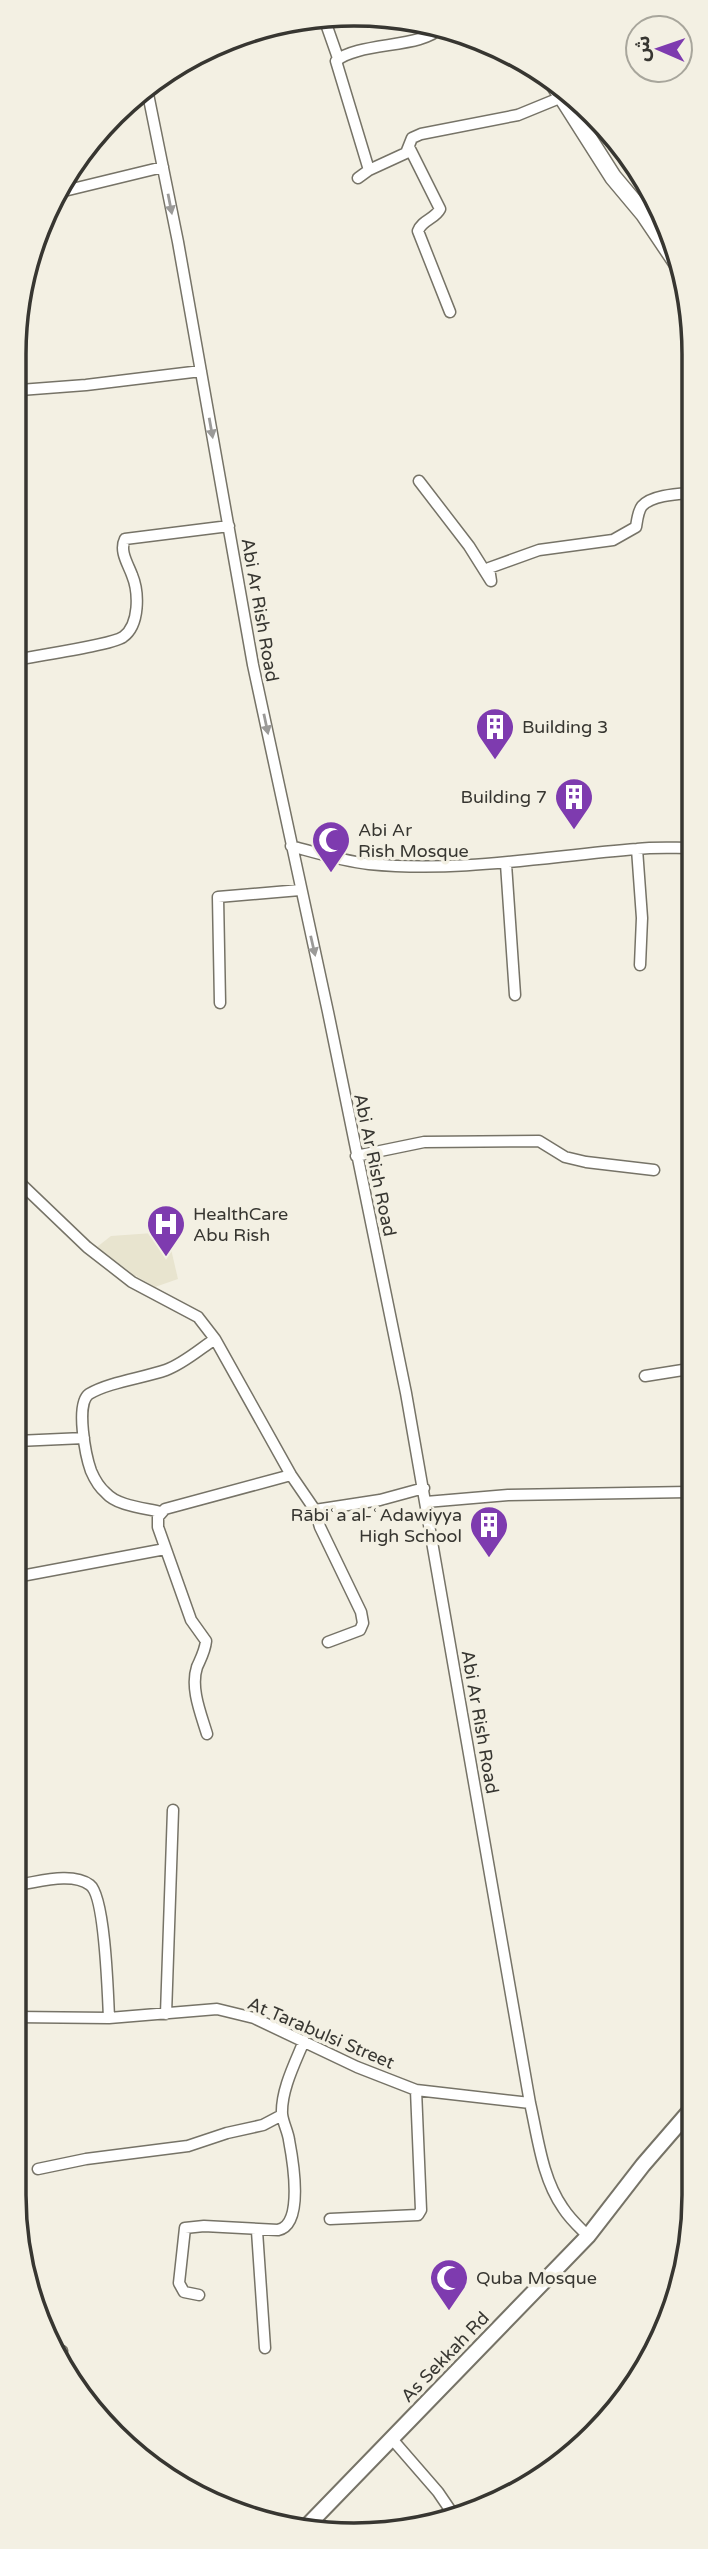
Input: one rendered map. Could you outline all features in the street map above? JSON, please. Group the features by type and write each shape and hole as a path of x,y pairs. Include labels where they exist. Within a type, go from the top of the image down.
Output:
{"highway":[{"path":"568,106 613,177 660,238"}],"main road":[{"name":"As Sekkah Rd","path":"314,2520 588,2236 682,2120"}],"street":[{"path":"328,27 338,58 337,67 369,170"},
{"path":"338,58 428,35"},
{"name":"Abi Ar Rish Road","path":"150,98 253,665 328,1012 424,1488 530,2103 553,2191 568,2216 588,2236"},
{"path":"358,178 406,153 412,138 421,134 518,115 559,98"},
{"path":"409,147 440,209 421,225 418,231 450,312"},
{"path":"70,189 163,167"},
{"path":"644,214 650,213"},
{"path":"26,390 99,384 201,371"},
{"path":"419,481 469,546 491,581 489,568 539,550 613,540 636,527 644,504 671,494 682,493"},
{"path":"26,658 107,643 121,639 129,632 135,617 136,598 134,580 123,552 125,539 229,526"},
{"path":"291,846 370,864 428,866 506,864 637,849 682,848"},
{"path":"637,849 642,918 639,965"},
{"path":"506,864 515,995"},
{"path":"220,1003 218,897 300,890"},
{"path":"356,1156 424,1142 539,1141 565,1157 654,1170"},
{"path":"26,1188 87,1247 132,1282 198,1317 215,1339 291,1475 315,1510 320,1527 361,1612 363,1623 360,1630 328,1642"},
{"path":"215,1339 169,1369 89,1395 84,1400 84,1438 92,1474 107,1495 121,1502 161,1512 291,1475"},
{"path":"645,1376 682,1370"},
{"path":"26,1441 84,1438"},
{"path":"315,1510 380,1500 424,1488"},
{"path":"426,1502 508,1495 682,1492"},
{"path":"161,1512 158,1527 165,1549 191,1620 206,1641 205,1652 196,1669 195,1685 207,1734"},
{"path":"26,1575 165,1549"},
{"path":"166,2014 173,1810"},
{"path":"26,1884 71,1878 91,1885 96,1893 102,1923 108,2018"},
{"name":"At Tarabulsi Street","path":"26,2017 108,2018 217,2009 254,2018 357,2067 416,2090 530,2103"},
{"path":"200,2295 184,2292 179,2283 185,2228 204,2226 257,2231 285,2229 291,2222 295,2180 289,2137 282,2115 284,2099 304,2041"},
{"path":"330,2219 418,2215 421,2210 416,2090"},
{"path":"38,2169 86,2159 188,2146 227,2133 248,2130 282,2115"},
{"path":"257,2231 265,2348"},
{"path":"392,2439 449,2508"}],"shaded area":[{"path":"167,1232 178,1279 155,1287 97,1247 111,1236"}],"place":[{"name":"Building 3","path":"495,761"},
{"name":"Building 7","path":"574,831"},
{"name":"Abi Ar Rish Mosque","path":"331,874"},
{"name":"HealthCare Abu Rish","path":"166,1258"},
{"name":"Rābiʿa al-ʿAdawiyya High School","path":"489,1559"},
{"name":"Quba Mosque","path":"449,2312"}]}
